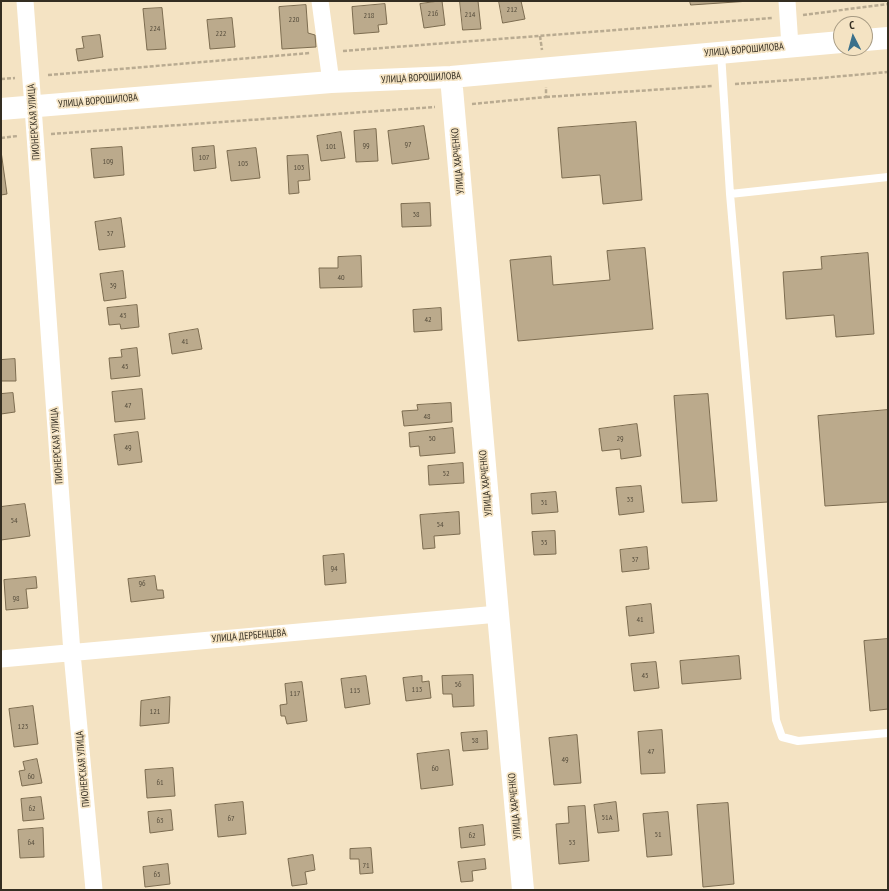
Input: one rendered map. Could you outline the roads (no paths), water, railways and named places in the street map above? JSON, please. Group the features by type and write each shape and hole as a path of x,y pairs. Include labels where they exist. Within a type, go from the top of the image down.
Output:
{"street":[{"name":"ПИОНЕРСКАЯ УЛИЦА","path":"24,1 31,76 72,653 94,890"},
{"path":"320,1 331,82"},
{"path":"788,9 790,46"},
{"path":"873,39 888,38"},
{"name":"УЛИЦА ВОРОШИЛОВА","path":"1,109 331,82 451,77 833,43"},
{"name":"УЛИЦА ХАРЧЕНКО","path":"451,77 523,890"},
{"name":"УЛИЦА ДЕРБЕНЦЕВА","path":"1,659 498,614"}],"lane":[{"path":"721,52 730,194 776,720 782,737 798,741 888,733"},
{"path":"730,194 888,177"}]}
